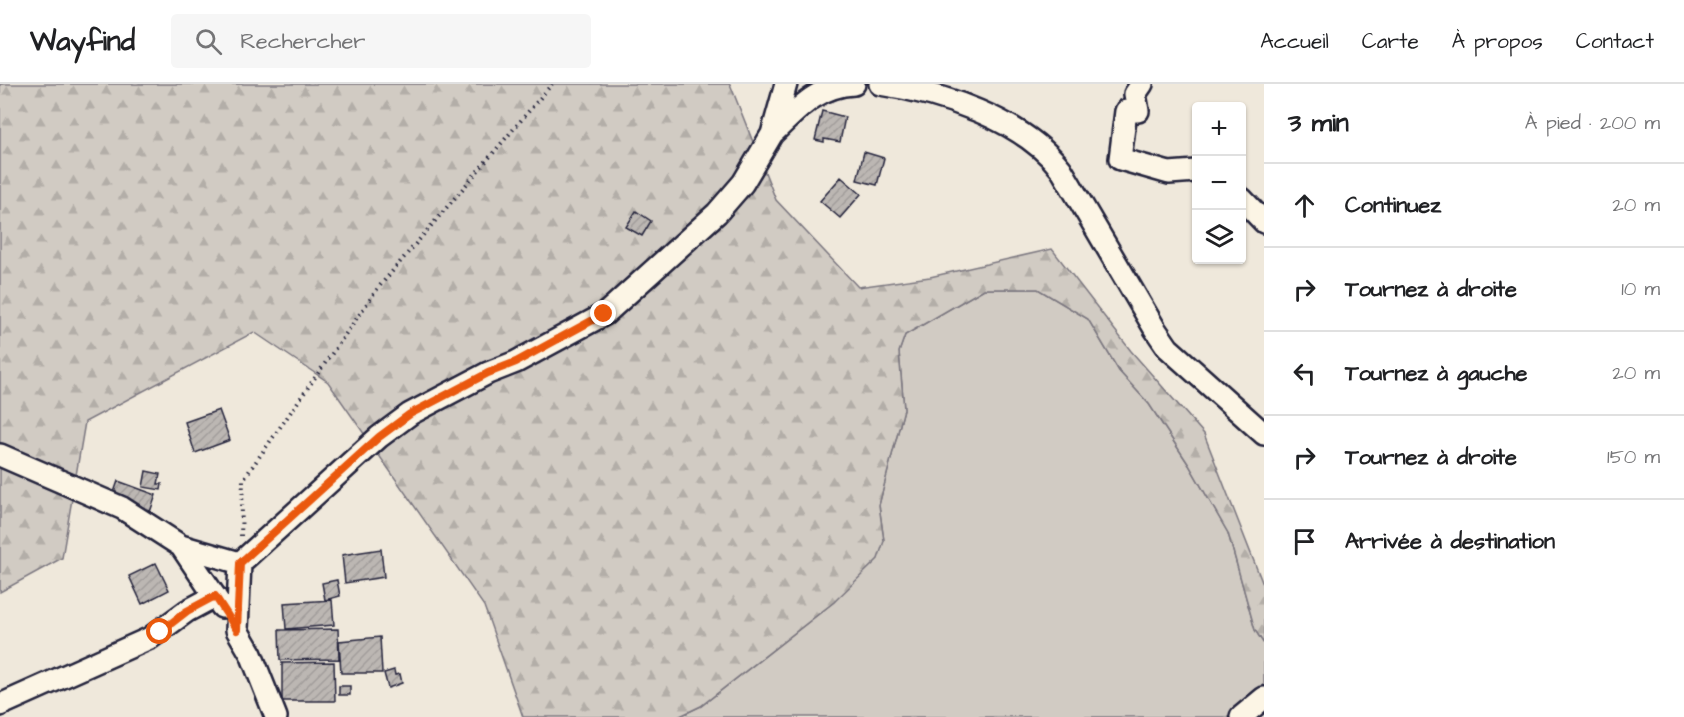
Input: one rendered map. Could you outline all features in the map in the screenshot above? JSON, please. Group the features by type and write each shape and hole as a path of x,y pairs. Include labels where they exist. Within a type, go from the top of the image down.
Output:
{"street":[{"path":"237,630 240,563 379,437 410,414 488,373 516,362 604,314 717,213 743,183 772,134 786,84"},
{"path":"772,134 814,94 838,85 854,84"},
{"path":"880,84 952,94 976,111 1030,139 1048,153 1061,169 1168,348 1264,434"},
{"path":"1142,84 1135,94 1138,111 1126,111 1120,159 1169,173 1192,171"},
{"path":"1246,203 1264,222"},
{"path":"0,455 122,508 181,546 240,563"},
{"path":"181,546 251,654 276,717"},
{"path":"0,705 150,638 187,611 215,596"},
{"path":"1241,717 1264,698"}],"path":[{"path":"240,563 243,480 378,288 552,84"}],"green space":[{"path":"0,84 730,84 776,200 858,287 930,277 1052,249 1131,351 1204,434 1264,587 1264,644 1255,630 1228,533 1189,465 1149,404 1119,371 1088,319 1038,289 984,289 905,335 899,352 904,409 879,505 884,541 878,559 834,602 701,706 678,717 523,717 484,606 328,382 254,332 85,422 62,558 0,592"},
{"path":"984,289 1038,289 1088,319 1119,371 1149,404 1189,465 1228,533 1255,630 1264,644 1264,693 1245,717 678,717 701,706 834,602 884,541 879,505 904,409 899,352 905,335"}],"building":[{"path":"822,111 845,117 840,142 815,140"},
{"path":"864,152 884,158 877,185 857,180"},
{"path":"841,177 861,194 840,218 820,201"},
{"path":"636,211 651,221 642,236 626,227"},
{"path":"219,410 230,440 195,453 185,422"},
{"path":"146,471 160,474 158,484 162,484 161,490 143,487"},
{"path":"118,481 156,495 150,512 112,498"},
{"path":"381,549 384,577 345,583 342,555"},
{"path":"156,563 169,590 142,604 129,576"},
{"path":"337,580 340,596 325,600 322,583"},
{"path":"332,600 334,625 286,629 284,603"},
{"path":"338,629 339,659 280,660 279,630"},
{"path":"380,637 382,673 341,673 339,641"},
{"path":"334,662 335,701 282,701 282,663"},
{"path":"394,670 395,675 400,674 402,683 388,688 384,673"},
{"path":"339,686 350,686 350,695 339,695"}],"route":[{"path":"160,632 197,604 215,596 237,630 240,563 379,437 435,399 516,362 604,314"}]}
